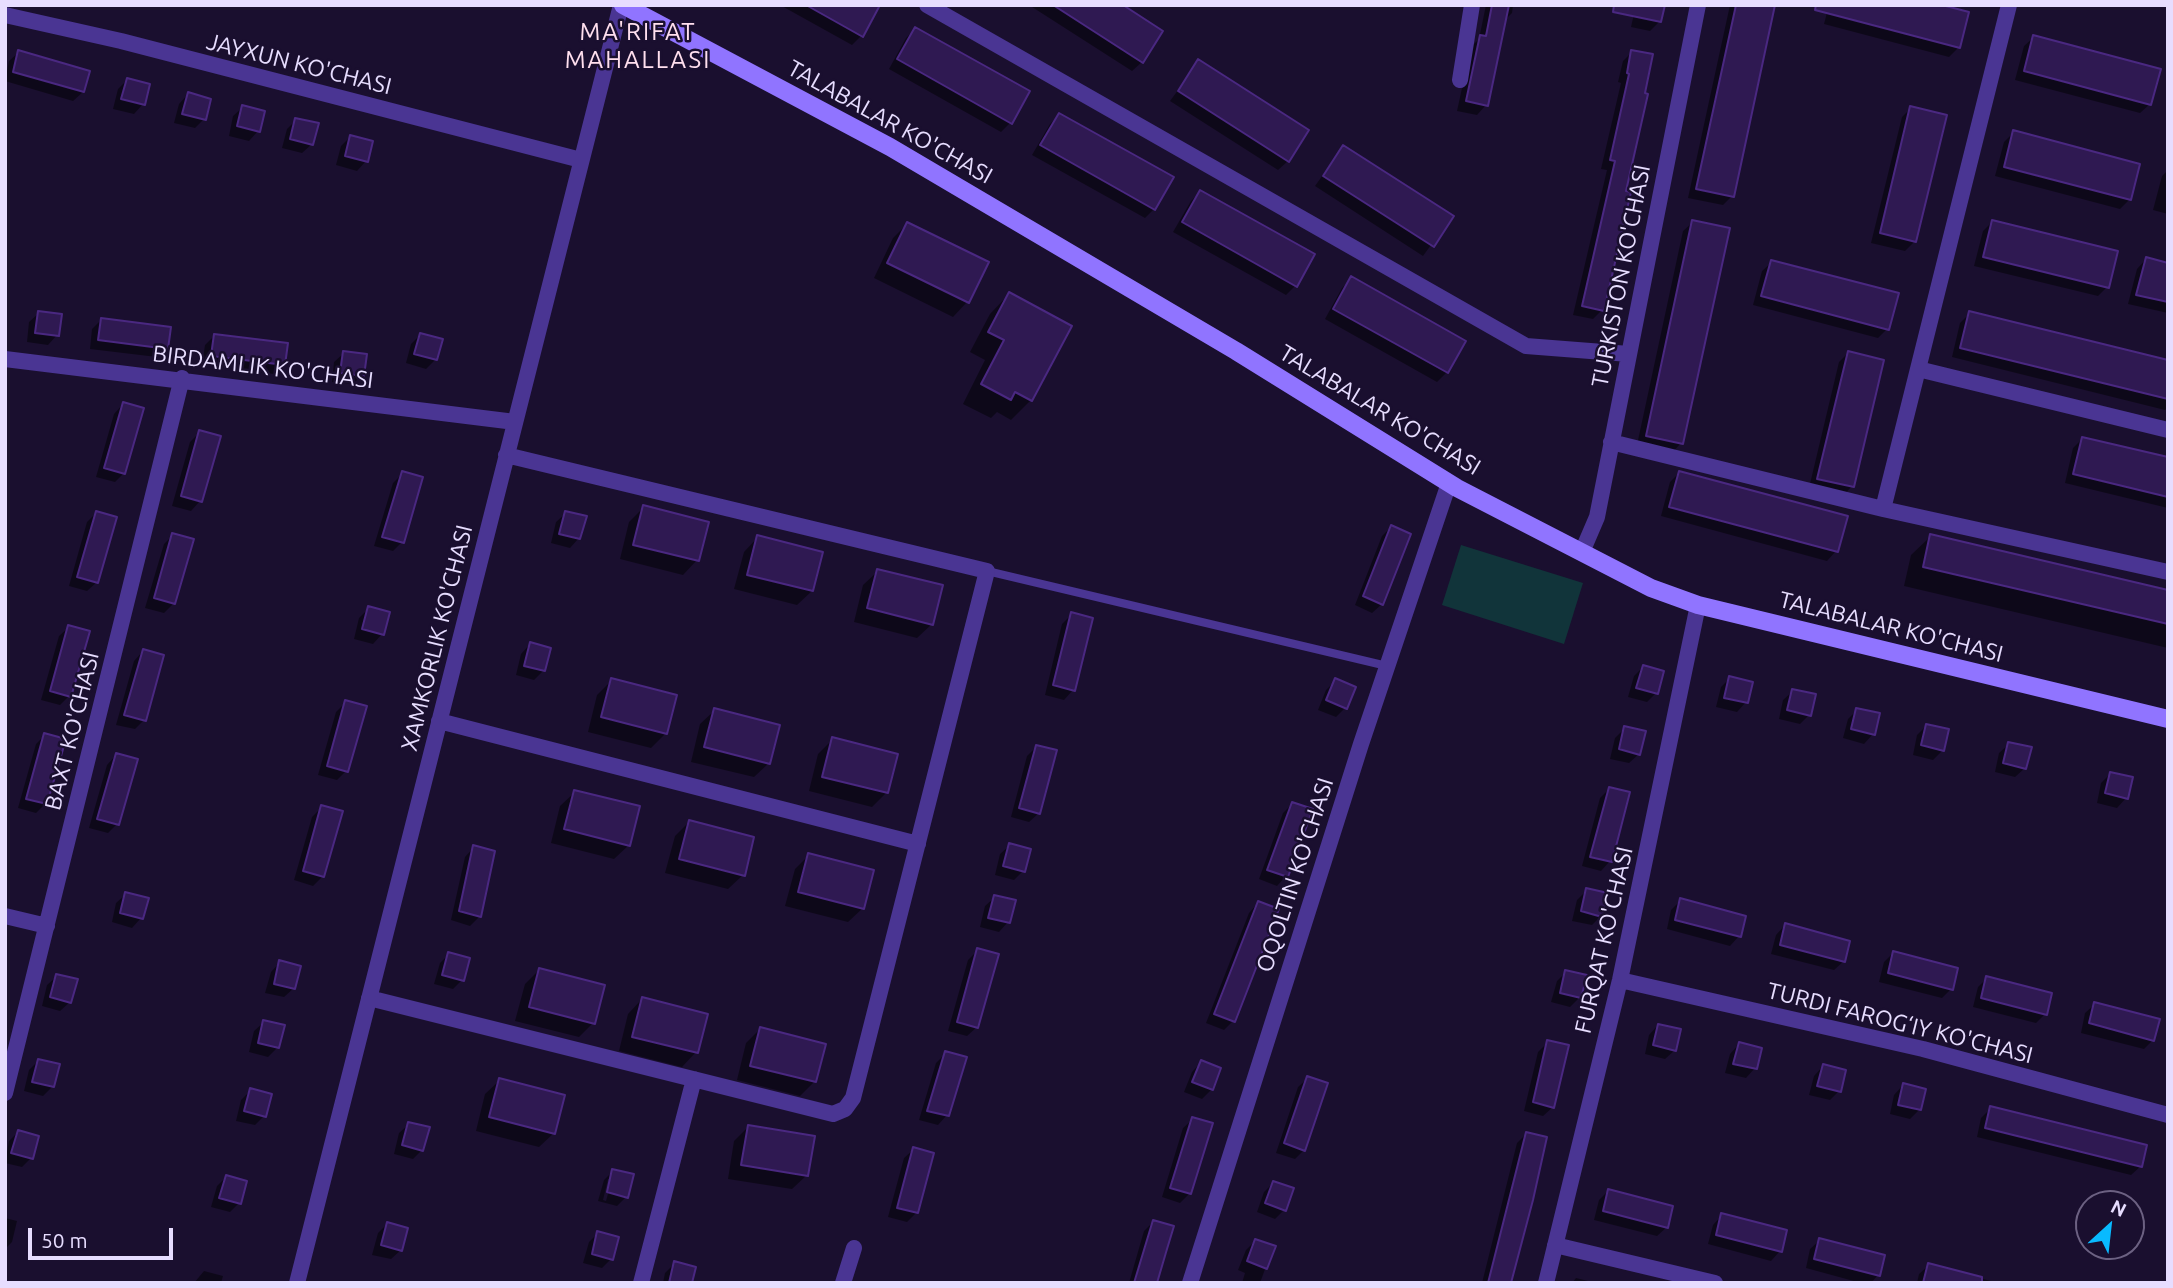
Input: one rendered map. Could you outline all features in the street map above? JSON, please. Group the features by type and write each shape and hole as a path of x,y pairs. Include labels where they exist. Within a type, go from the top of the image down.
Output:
{"street":[{"name":"XAMKORLIK KO'CHASI","path":"298,1283 514,422 622,5"},
{"name":"TALABALAR KO'CHASI","path":"622,5 890,147 1236,351 1448,482 1651,588 1698,605 2168,719"},
{"path":"927,5 1527,346 1629,354"},
{"path":"1460,80 1472,5"},
{"name":"TURKISTON KO'CHASI","path":"1582,552 1597,517 1698,5"},
{"path":"1883,509 2009,5"},
{"name":"JAYXUN KO'CHASI","path":"5,15 121,41 581,160"},
{"name":"BIRDAMLIK KO'CHASI","path":"5,359 514,422"},
{"path":"1918,369 2168,430"},
{"name":"BAXT KO'CHASI","path":"5,1093 182,379"},
{"path":"1612,442 1883,509 2168,572"},
{"path":"369,998 833,1114 845,1109 853,1098 987,571 506,455"},
{"name":"OQOLTIN KO'CHASI","path":"1190,1283 1448,482"},
{"name":"FURQAT KO'CHASI","path":"1546,1283 1620,980 1698,605"},
{"path":"439,721 918,844"},
{"path":"5,916 47,926"},
{"name":"TURDI FAROG‘IY KO'CHASI","path":"1620,980 1923,1049 2168,1115"},
{"path":"640,1283 694,1079"},
{"path":"1555,1245 1715,1283"},
{"path":"843,1283 854,1248"}],"lane":[{"path":"987,571 1387,666"}],"green space":[{"path":"1461,545 1583,583 1564,644 1442,605"}],"building":[{"path":"806,5 880,5 863,37"},
{"path":"1053,5 1123,5 1163,31 1143,63"},
{"path":"1492,5 1509,5 1488,106 1466,101 1480,35 1486,36"},
{"path":"1614,5 1665,5 1661,22 1613,12"},
{"path":"1736,5 1775,5 1734,197 1696,189"},
{"path":"1816,5 1942,5 1969,12 1960,48 1815,10"},
{"path":"915,27 1030,91 1012,124 897,59"},
{"path":"2033,35 2161,69 2151,105 2024,71"},
{"path":"18,50 90,71 84,92 13,72"},
{"path":"1631,50 1653,54 1645,93 1648,94 1626,191 1631,192 1604,311 1582,306 1615,161 1610,160 1629,74"},
{"path":"1198,59 1309,130 1289,162 1178,91"},
{"path":"127,78 150,84 145,105 121,99"},
{"path":"188,92 211,99 206,120 182,114"},
{"path":"242,105 265,111 260,132 237,126"},
{"path":"1910,106 1947,115 1916,242 1880,233"},
{"path":"1059,113 1174,177 1155,210 1040,145"},
{"path":"295,118 319,123 313,145 290,139"},
{"path":"2013,130 2140,164 2131,200 2004,167"},
{"path":"350,135 373,141 368,162 345,156"},
{"path":"1343,145 1454,216 1434,247 1323,176"},
{"path":"1200,190 1315,254 1297,287 1182,222"},
{"path":"1692,220 1730,228 1683,444 1646,436"},
{"path":"1992,220 2118,251 2109,288 1983,257"},
{"path":"907,222 989,262 969,303 887,263"},
{"path":"2146,257 2168,263 2168,302 2136,295"},
{"path":"1771,260 1899,293 1889,330 1761,296"},
{"path":"1351,276 1466,341 1448,373 1333,309"},
{"path":"1009,292 1072,326 1032,401 1015,392 1011,400 981,384 1004,340 988,332"},
{"path":"38,311 62,314 59,336 35,333"},
{"path":"1969,311 2168,360 2168,399 1960,348"},
{"path":"101,318 171,327 168,349 98,340"},
{"path":"420,333 443,339 437,360 414,354"},
{"path":"214,334 288,343 285,365 211,356"},
{"path":"343,351 367,354 364,376 340,373"},
{"path":"1848,351 1884,360 1854,487 1817,479"},
{"path":"123,402 144,408 125,474 104,468"},
{"path":"199,430 221,436 202,502 181,496"},
{"path":"2082,437 2168,457 2168,497 2073,474"},
{"path":"402,471 423,477 404,543 382,537"},
{"path":"1679,471 1848,516 1838,552 1669,507"},
{"path":"643,505 709,522 699,561 633,545"},
{"path":"96,511 117,517 98,583 77,577"},
{"path":"565,511 587,516 580,539 559,534"},
{"path":"1391,525 1411,534 1383,605 1363,596"},
{"path":"172,533 194,539 175,604 154,598"},
{"path":"1930,534 2168,590 2168,624 1923,567"},
{"path":"757,535 823,552 813,591 747,575"},
{"path":"877,569 943,585 933,625 867,608"},
{"path":"368,606 390,612 384,635 362,629"},
{"path":"1071,612 1093,618 1075,691 1053,685"},
{"path":"68,625 90,631 71,697 50,691"},
{"path":"530,642 551,648 545,671 524,666"},
{"path":"143,649 164,655 146,721 124,715"},
{"path":"1643,665 1664,671 1658,694 1636,688"},
{"path":"1729,676 1753,682 1748,703 1724,698"},
{"path":"611,678 677,695 667,734 601,717"},
{"path":"1335,678 1356,687 1347,709 1326,700"},
{"path":"1792,689 1816,694 1811,716 1787,710"},
{"path":"345,700 367,706 348,772 327,766"},
{"path":"714,708 780,725 770,764 704,747"},
{"path":"1856,708 1880,713 1875,735 1851,729"},
{"path":"1926,724 1949,729 1944,751 1921,745"},
{"path":"1624,726 1646,731 1640,755 1619,749"},
{"path":"44,733 66,739 47,804 26,799"},
{"path":"832,737 898,754 888,793 822,777"},
{"path":"2008,742 2032,747 2026,769 2003,763"},
{"path":"1036,745 1057,750 1040,814 1019,808"},
{"path":"116,753 138,759 119,825 97,819"},
{"path":"2110,772 2133,777 2128,799 2105,793"},
{"path":"1609,787 1630,792 1612,862 1590,857"},
{"path":"574,790 640,806 630,846 564,829"},
{"path":"1292,802 1313,809 1288,877 1267,870"},
{"path":"321,805 343,811 324,877 303,871"},
{"path":"689,820 754,837 745,876 679,859"},
{"path":"1009,843 1031,849 1025,872 1003,866"},
{"path":"473,845 495,851 481,917 459,911"},
{"path":"808,853 874,870 864,909 798,892"},
{"path":"1586,888 1608,893 1602,917 1581,911"},
{"path":"125,892 149,898 143,919 120,913"},
{"path":"994,895 1016,900 1010,923 988,918"},
{"path":"1680,898 1746,916 1741,937 1675,920"},
{"path":"1258,901 1279,909 1235,1022 1214,1014"},
{"path":"1785,923 1850,941 1845,962 1780,945"},
{"path":"977,948 999,954 978,1028 957,1022"},
{"path":"1893,951 1958,968 1953,990 1888,973"},
{"path":"448,952 470,958 464,981 442,975"},
{"path":"279,960 301,966 295,989 274,984"},
{"path":"539,968 605,985 595,1024 529,1007"},
{"path":"1565,970 1587,975 1581,998 1560,993"},
{"path":"56,974 78,979 71,1003 50,997"},
{"path":"1986,976 2052,993 2047,1015 1981,998"},
{"path":"642,997 708,1014 698,1053 632,1037"},
{"path":"2094,1002 2160,1019 2154,1041 2089,1023"},
{"path":"263,1020 285,1025 279,1048 258,1043"},
{"path":"1658,1024 1681,1029 1676,1051 1653,1045"},
{"path":"760,1027 826,1044 816,1082 750,1066"},
{"path":"1547,1040 1569,1045 1554,1108 1533,1102"},
{"path":"1739,1042 1762,1048 1757,1069 1733,1064"},
{"path":"945,1051 967,1057 949,1116 927,1111"},
{"path":"38,1059 60,1064 54,1087 32,1082"},
{"path":"1201,1060 1221,1068 1213,1090 1192,1082"},
{"path":"1823,1064 1846,1070 1841,1092 1817,1086"},
{"path":"1307,1076 1328,1083 1305,1151 1284,1143"},
{"path":"499,1078 565,1095 555,1134 489,1117"},
{"path":"1903,1083 1926,1089 1921,1110 1898,1105"},
{"path":"250,1088 272,1094 266,1117 244,1111"},
{"path":"1990,1106 2147,1145 2142,1167 1985,1128"},
{"path":"1192,1117 1213,1123 1191,1194 1170,1188"},
{"path":"408,1122 430,1127 423,1151 402,1145"},
{"path":"748,1125 815,1136 808,1176 741,1165"},
{"path":"18,1130 39,1136 33,1159 11,1153"},
{"path":"1526,1132 1547,1137 1533,1200 1511,1283 1488,1283"},
{"path":"913,1147 934,1153 918,1213 897,1208"},
{"path":"612,1169 634,1174 628,1198 607,1192"},
{"path":"226,1175 247,1181 241,1204 219,1198"},
{"path":"1273,1181 1294,1188 1286,1211 1265,1203"},
{"path":"1608,1189 1673,1206 1668,1228 1603,1211"},
{"path":"1721,1213 1787,1230 1782,1252 1716,1235"},
{"path":"1153,1220 1174,1226 1157,1283 1134,1283"},
{"path":"387,1222 408,1228 402,1251 381,1245"},
{"path":"597,1231 619,1237 613,1260 592,1254"},
{"path":"1819,1238 1885,1255 1880,1276 1814,1259"},
{"path":"1255,1239 1276,1246 1267,1269 1247,1261"},
{"path":"674,1261 696,1267 692,1283 669,1283"},
{"path":"1928,1263 1982,1277 1982,1283 1923,1283"}],"district":[{"name":"MA'RIFAT MAHALLASI","path":"638,46"}]}
